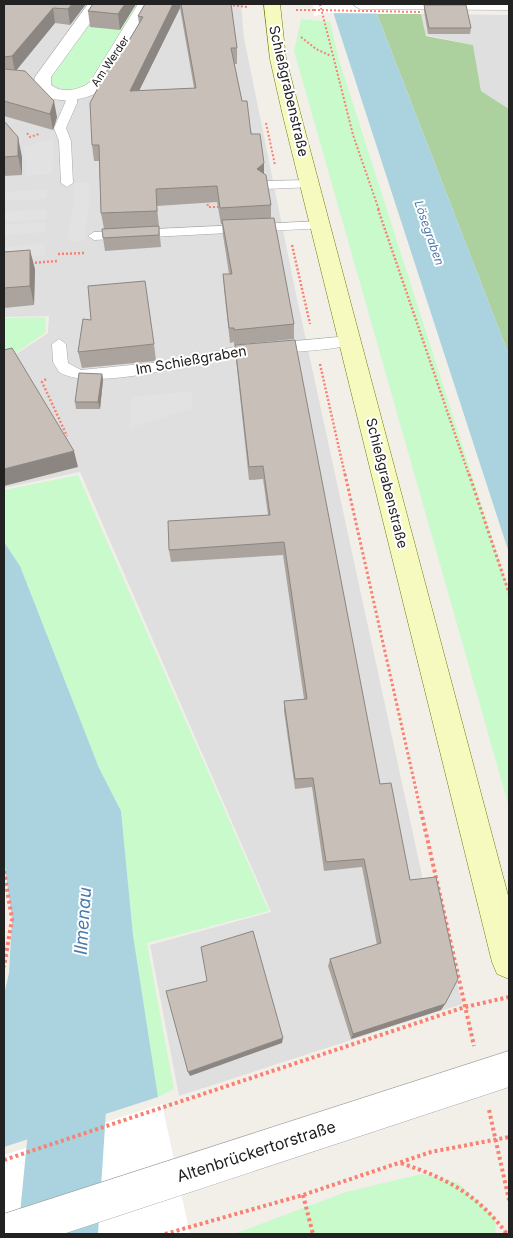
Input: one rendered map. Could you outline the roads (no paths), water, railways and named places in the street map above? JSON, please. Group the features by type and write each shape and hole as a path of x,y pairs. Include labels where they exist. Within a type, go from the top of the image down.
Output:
{"main road":[{"name":"Schießgrabenstraße","path":"272,4 278,59 509,962"}],"street":[{"path":"24,81 42,81 96,4"},
{"name":"Am Werder","path":"42,81 42,86 50,93 72,95 89,91 97,85 146,4"},
{"path":"360,4 420,8 509,5"},
{"name":"Altenbrückertorstraße","path":"4,1234 495,1073"}],"lane":[{"path":"67,183 64,141 60,128 61,122 72,103 72,95"},
{"path":"265,186 310,184"},
{"path":"94,236 321,225"},
{"name":"Im Schießgraben","path":"59,344 59,360 63,368 68,373 81,375 172,366 239,350 350,341"}],"water":[{"name":"Lösegraben","path":"333,4 375,4 377,14 509,355 509,553 334,15"},
{"path":"4,542 20,566 99,768 121,811 133,935 158,1097 4,1147 4,995 9,973 12,919 4,859"}],"waterway":[{"name":"Ilmenau","path":"58,1234 73,1049"}]}
